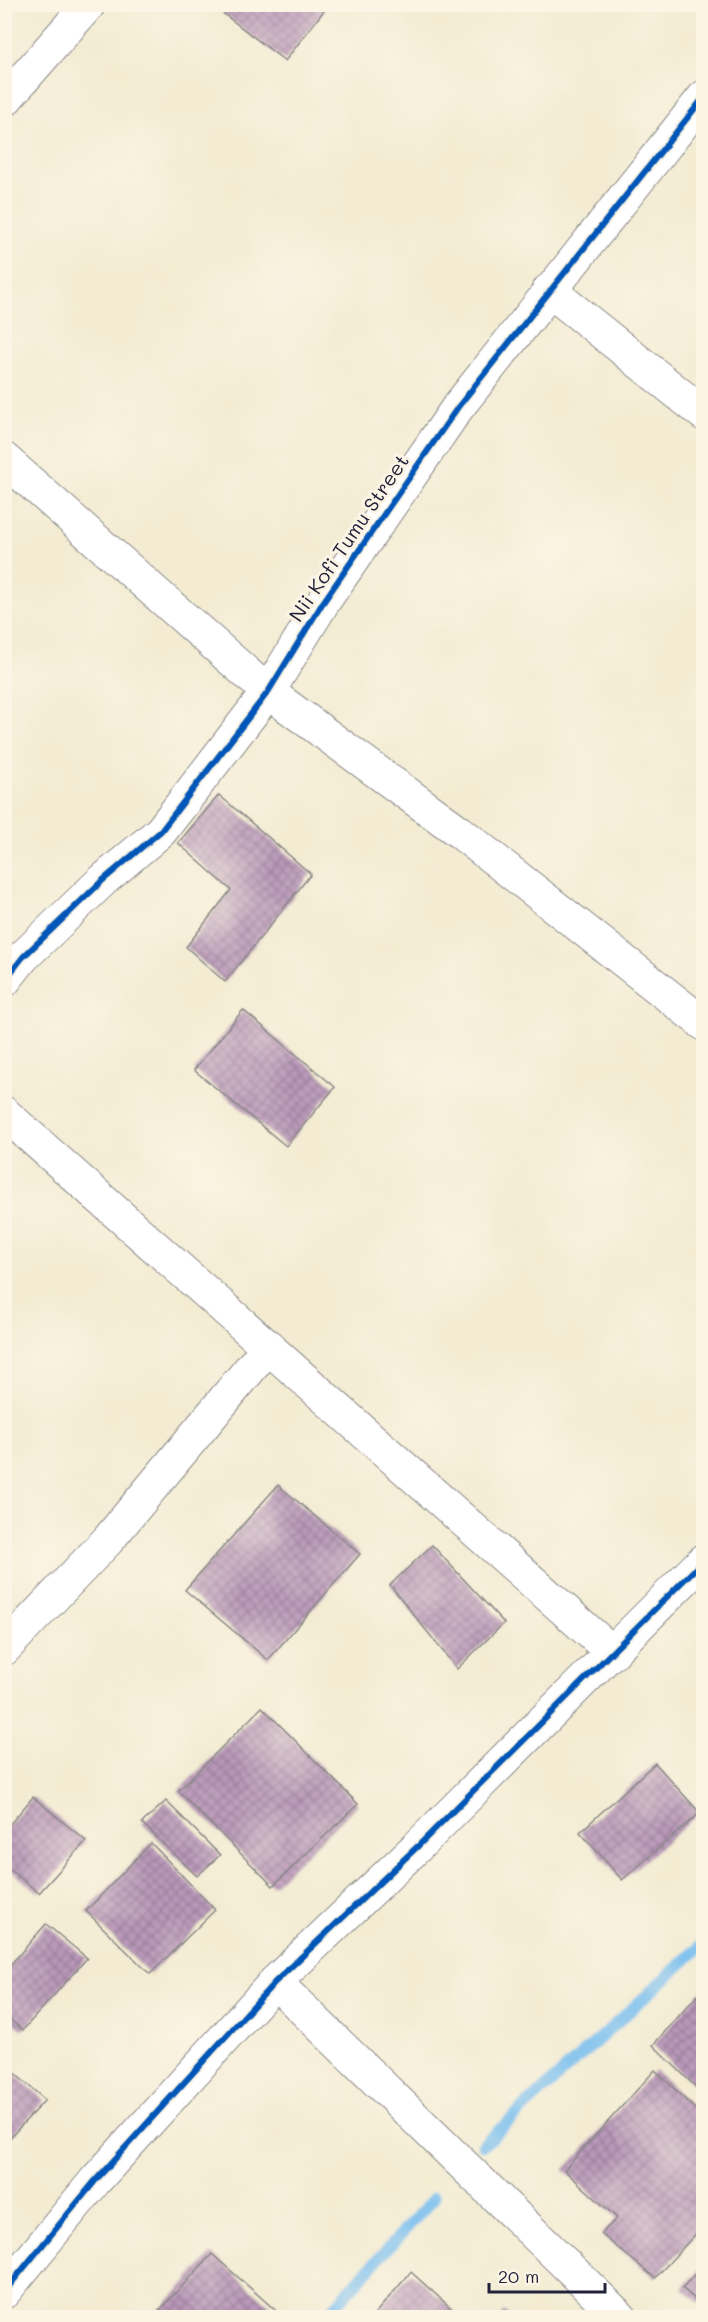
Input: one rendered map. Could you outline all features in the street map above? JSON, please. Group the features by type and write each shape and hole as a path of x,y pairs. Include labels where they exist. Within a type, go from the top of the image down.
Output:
{"street":[{"path":"4,102 89,4"},
{"name":"Nii Kofi Tumu Street","path":"4,981 23,957 102,881 161,831 268,692 322,604 452,417 549,290 704,97"},
{"path":"549,290 704,414"},
{"path":"4,459 268,692 461,833 704,1024"},
{"path":"4,1113 613,1653"},
{"path":"4,1649 108,1540 269,1346"},
{"path":"4,2292 95,2181 274,1982 418,1846 704,1560"},
{"path":"274,1982 621,2318"}],"building":[{"path":"211,4 329,4 285,61"},
{"path":"219,795 311,874 225,982 186,947 231,890 178,843"},
{"path":"243,1010 335,1087 286,1146 194,1070"},
{"path":"278,1485 360,1554 268,1660 185,1590"},
{"path":"432,1545 504,1623 457,1669 390,1585"},
{"path":"262,1707 358,1804 273,1886 178,1791"},
{"path":"655,1763 700,1813 622,1880 580,1832"},
{"path":"33,1797 86,1841 39,1893 4,1865 4,1831"},
{"path":"166,1801 220,1855 197,1876 142,1823"},
{"path":"151,1843 215,1910 150,1974 86,1911"},
{"path":"46,1924 87,1958 23,2030 4,2015 4,1972"},
{"path":"704,1988 704,2095 653,2045"},
{"path":"4,2064 45,2100 4,2144"},
{"path":"655,2070 704,2118 704,2225 655,2278 601,2234 617,2218 564,2170"},
{"path":"212,2254 284,2318 166,2318 159,2311"},
{"path":"704,2264 704,2307 682,2288"},
{"path":"411,2272 462,2318 371,2318"},
{"path":"504,2311 512,2318 498,2318"}],"waterway":[{"path":"483,2145 704,1943"},
{"path":"324,2318 434,2198"}],"cycle path":[{"path":"4,981 23,957 102,881 161,831 268,692 322,604 458,407 704,97"},
{"path":"4,2292 95,2181 275,1982 418,1846 704,1560"}]}
